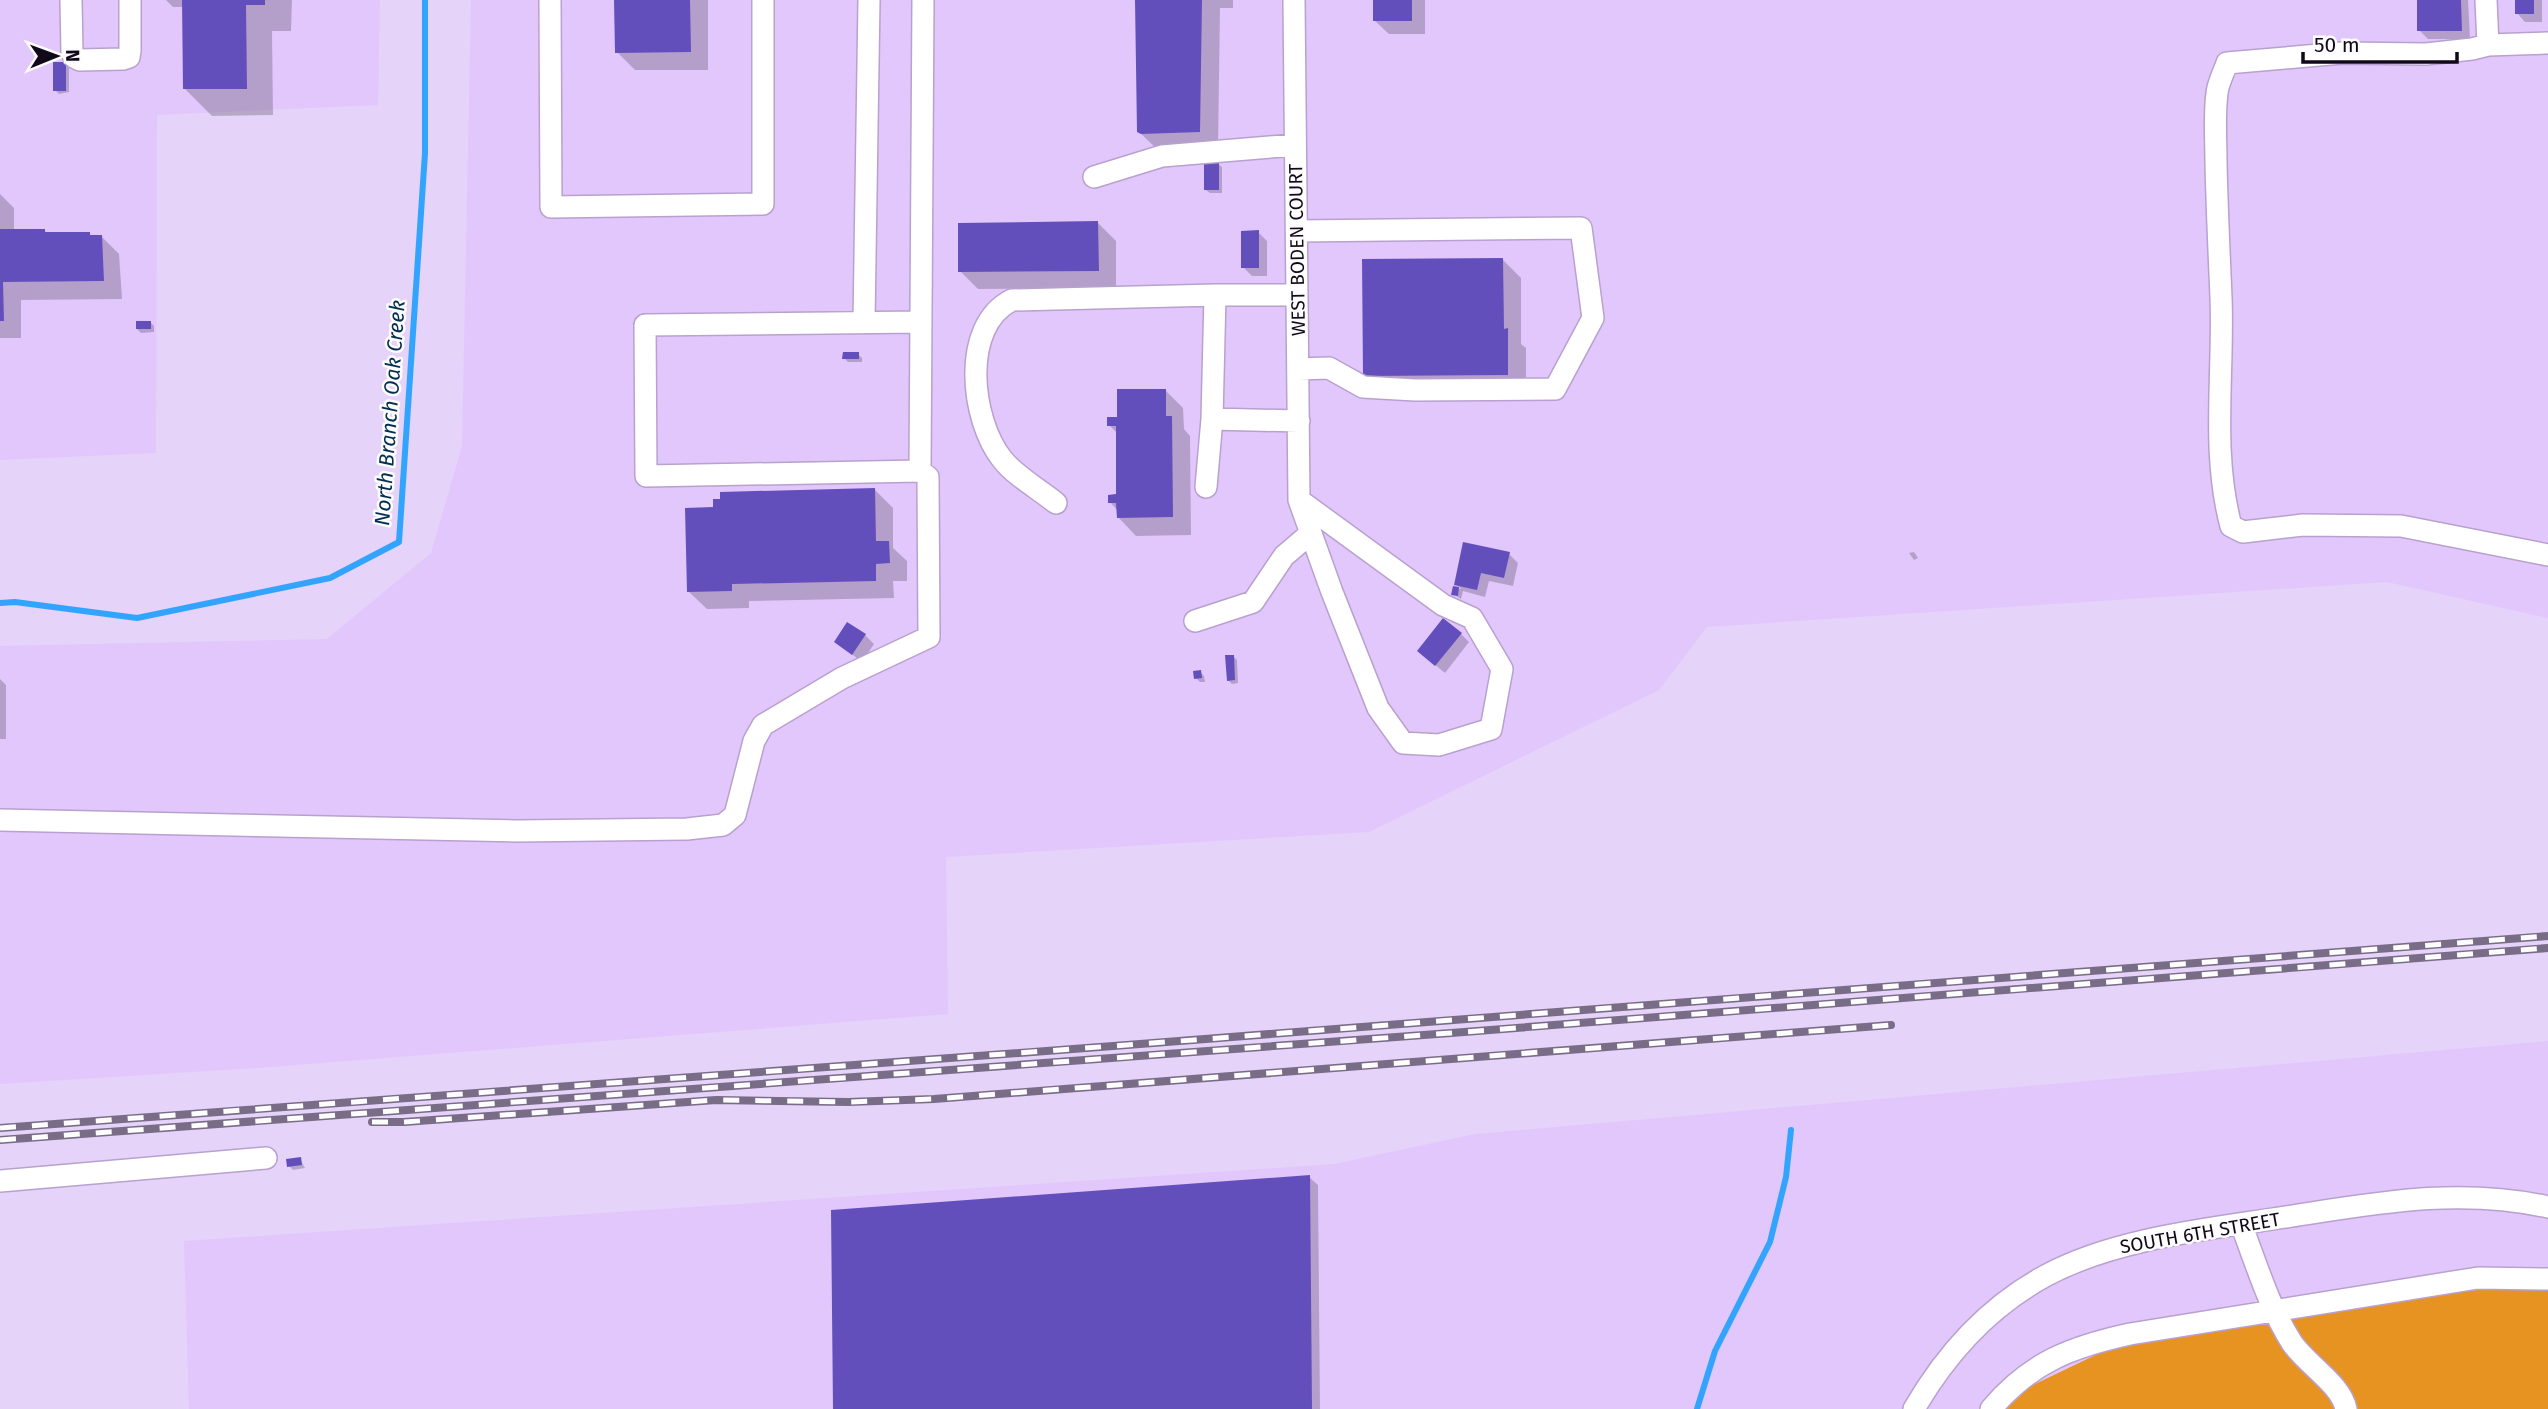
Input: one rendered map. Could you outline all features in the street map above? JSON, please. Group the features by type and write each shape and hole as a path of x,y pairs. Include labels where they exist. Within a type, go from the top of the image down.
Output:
{"street":[{"path":"71,0 72,52 74,57 80,60 128,57 130,0"},
{"path":"550,0 551,207 763,204 762,0"},
{"path":"864,323 869,0"},
{"path":"920,471 923,0"},
{"name":"WEST BODEN COURT","path":"1294,0 1299,500 1378,708 1403,743 1438,745 1491,729 1502,669 1472,618 1443,605 1299,500"},
{"path":"2486,0 2488,45"},
{"path":"2548,43 2488,45 2426,54 2342,53 2227,63 2217,92 2216,131 2217,246 2221,298 2219,398 2226,507 2231,526 2243,532 2303,525 2401,526 2548,555"},
{"path":"1094,177 1162,156 1296,145"},
{"path":"1297,231 1581,228 1593,318 1555,389 1415,390 1363,387 1329,368 1298,369"},
{"path":"1206,486 1212,419 1215,295"},
{"path":"1056,503 1002,459 978,406 976,370 979,347 988,325 1002,305 1012,300 1297,295"},
{"path":"0,820 516,831 687,829 723,825 735,815 754,741 763,725 842,678 929,637 928,477 920,471 646,476 645,325 921,322"},
{"path":"1212,419 1298,421"},
{"path":"1195,621 1253,603 1284,556 1311,533"},
{"path":"0,1181 266,1158"},
{"name":"SOUTH 6TH STREET","path":"1914,1409 1931,1380 1964,1338 2000,1305 2083,1257 2124,1246 2241,1224 2425,1197 2489,1197 2548,1207"},
{"path":"2241,1224 2275,1311 2293,1343 2316,1371 2339,1392 2346,1409"},
{"path":"1991,1409 2030,1371 2094,1342 2478,1278 2548,1279"}],"shaded area":[{"path":"0,0 380,0 378,105 157,115 156,453 0,460"},
{"path":"471,0 2548,0 2548,618 2387,582 1707,627 1659,690 1369,832 946,857 948,1014 258,1068 0,1084 0,646 327,639 431,553 462,446"},
{"path":"2548,1041 2548,1409 189,1409 184,1241 1334,1164 1475,1134"},
{"path":"2508,1286 2548,1289 2548,1409 2006,1409 2031,1386 2108,1349 2414,1298"}],"building":[{"path":"182,0 265,0 265,5 246,5 247,89 183,89"},
{"path":"614,0 690,0 691,52 615,53"},
{"path":"1135,0 1202,0 1200,132 1137,132"},
{"path":"1373,0 1412,0 1412,21 1373,21"},
{"path":"2417,0 2461,0 2462,31 2417,31"},
{"path":"2515,0 2534,0 2534,14 2515,14"},
{"path":"53,62 66,62 66,91 53,91"},
{"path":"1204,162 1219,162 1219,190 1204,190"},
{"path":"1098,221 1099,271 958,272 958,223"},
{"path":"0,229 45,229 45,232 90,232 90,235 102,235 104,281 3,282 4,321 0,321"},
{"path":"1259,230 1259,268 1241,268 1241,231"},
{"path":"1503,258 1508,375 1363,376 1362,259"},
{"path":"136,321 151,321 151,329 136,329"},
{"path":"843,352 859,352 859,359 842,359"},
{"path":"1117,389 1166,389 1166,416 1172,416 1173,517 1117,518 1116,503 1108,503 1108,495 1116,494 1116,426 1107,426 1107,417 1117,417"},
{"path":"875,488 876,541 889,541 890,563 876,564 876,581 732,584 732,591 687,592 685,508 713,507 713,499 720,499 720,492"},
{"path":"1463,542 1510,552 1504,578 1481,573 1477,590 1454,585"},
{"path":"1453,586 1459,587 1458,596 1451,595"},
{"path":"1443,618 1462,633 1435,666 1417,651"},
{"path":"847,622 866,634 852,655 834,642"},
{"path":"1225,655 1234,655 1235,680 1227,681"},
{"path":"1201,670 1202,678 1194,679 1193,671"},
{"path":"301,1157 302,1165 287,1167 286,1159"},
{"path":"1310,1175 1312,1409 833,1409 831,1210"}],"waterway":[{"name":"North Branch Oak Creek","path":"0,603 15,602 137,618 330,578 399,542 425,153 425,0"},
{"path":"1697,1409 1715,1351 1770,1242 1786,1177 1791,1130"}],"railway":[{"path":"0,1128 2548,936"},
{"path":"0,1140 1451,1033 2548,948"},
{"path":"372,1122 716,1100 848,1102 934,1099 1891,1025"}]}
